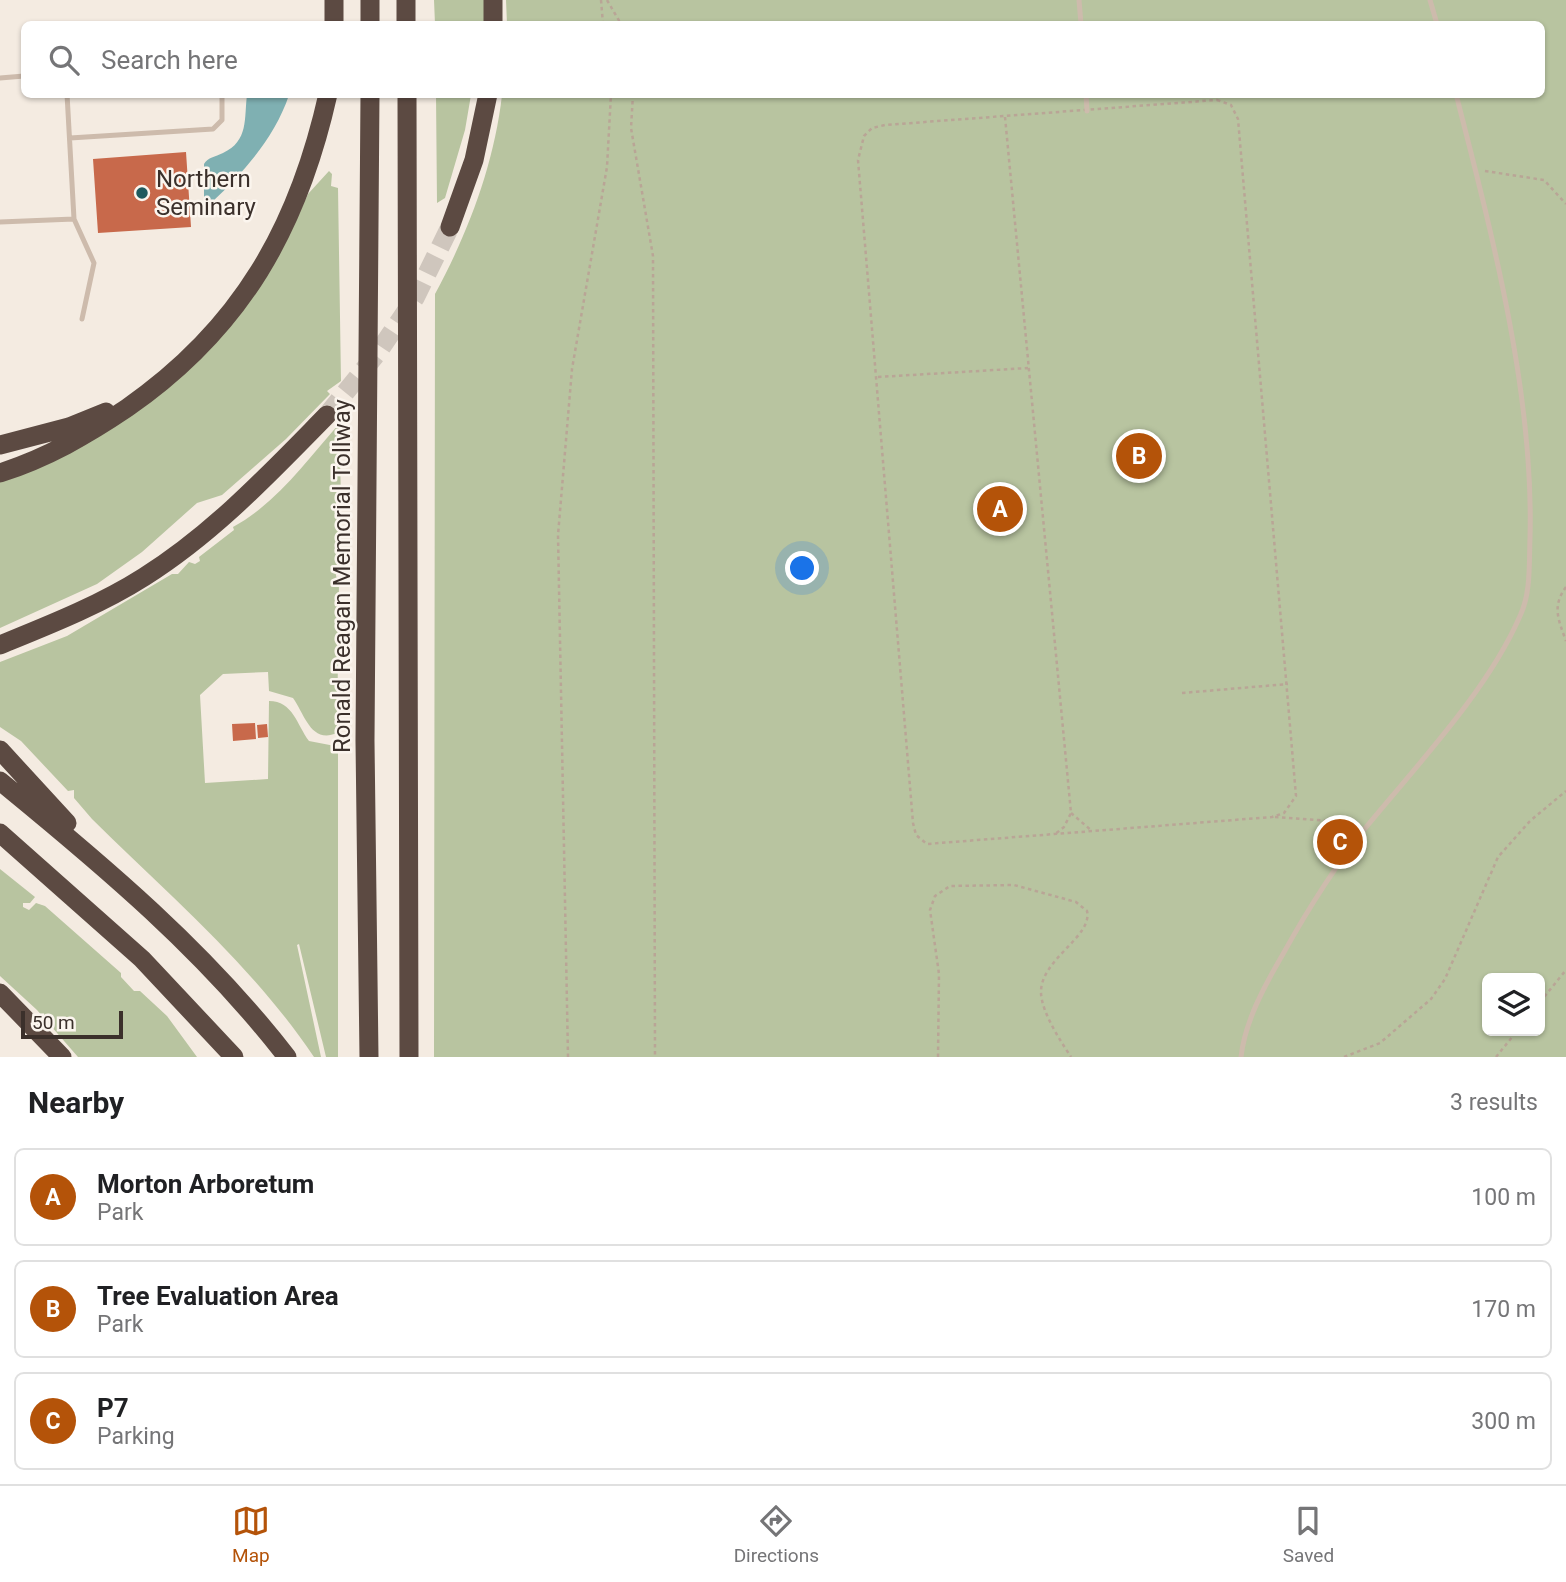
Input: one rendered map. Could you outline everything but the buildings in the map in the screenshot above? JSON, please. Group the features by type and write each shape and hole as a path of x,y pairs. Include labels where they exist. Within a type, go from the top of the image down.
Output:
{"highway":[{"path":"334,0 334,21"},
{"path":"370,0 370,21"},
{"path":"406,0 406,21"},
{"path":"493,0 493,21"},
{"path":"0,473 69,445 143,397 183,366 216,332 251,288 280,239 302,190 327,98"},
{"name":"Ronald Reagan Memorial Tollway","path":"369,1057 365,741 370,98"},
{"path":"407,98 409,1057"},
{"path":"450,227 474,160 487,98"},
{"path":"0,445 69,427 143,397"},
{"path":"0,645 117,593 168,562 243,500 327,415"},
{"path":"0,750 110,871 222,980 287,1057"},
{"path":"0,781 110,871"},
{"path":"0,833 142,959 234,1057"},
{"path":"0,993 62,1057"}],"lane":[{"path":"1079,0 1081,21"},
{"path":"1430,0 1436,21"},
{"path":"0,78 21,76"},
{"path":"68,98 74,219 94,263 82,319"},
{"path":"70,138 213,129 222,120 222,98"},
{"path":"1086,98 1087,111"},
{"path":"1241,1057 1256,1007 1281,956 1331,874 1454,720 1487,672 1520,616 1527,596 1530,516 1525,429 1517,370 1457,98"},
{"path":"0,222 74,219"}],"path":[{"path":"601,0 603,21"},
{"path":"607,0 619,21"},
{"path":"568,1057 558,535 572,369 607,167 611,98"},
{"path":"633,98 631,128 653,256 654,1057"},
{"path":"1272,817 1284,813 1296,796 1236,111 1226,101 1217,100 872,128 864,136 858,160 916,835 927,844 938,845 1272,817 1300,816 1352,824 1373,820"},
{"path":"1005,117 1071,813 1064,827 1052,836"},
{"path":"1475,171 1525,175 1544,180 1566,204"},
{"path":"877,377 1028,368"},
{"path":"1566,587 1558,598 1556,609 1566,640"},
{"path":"1182,693 1288,684"},
{"path":"1344,1057 1380,1043 1431,999 1445,979 1498,857 1530,821 1566,791"},
{"path":"1071,813 1084,828 1094,832"},
{"path":"938,1057 939,975 930,917 931,902 941,890 950,886 1003,884 1064,898 1087,911 1086,925 1052,964 1041,992 1046,1009 1071,1057"},
{"path":"1545,996 1566,970"},
{"path":"1496,1057 1513,1036"}],"green space":[{"path":"434,0 486,0 488,21 435,21"},
{"path":"506,0 1566,0 1566,1057 434,1057 435,294 469,223 493,147 502,98 1545,98 1545,21 507,21"},
{"path":"436,98 470,98 465,130 445,198 437,203"},
{"path":"329,171 332,174 331,186 338,188 341,381 327,391 330,394 286,439 222,495 197,503 142,552 97,584 0,628 0,478 120,422 289,235 308,194"},
{"path":"339,424 341,497 336,498 336,509 341,508 336,576 339,582 337,733 321,735 310,726 293,698 269,691 268,672 223,674 200,695 205,783 268,779 269,701 289,709 309,741 335,746 338,752 338,1057 326,1057 299,944 297,945 321,1057 314,1057 264,992 180,904 92,819 74,798 74,790 68,791 21,741 0,727 0,662 67,636 172,574 178,574 189,562 195,564 200,561 199,557 234,530 233,527 277,494"},
{"path":"0,869 35,897 30,903 23,903 23,907 29,910 36,903 45,906 121,973 121,977 134,991 140,991 167,1016 197,1057 78,1057 37,1010 0,976"}],"water":[{"path":"247,98 288,98 276,125 247,166 224,191 204,206 204,164 210,158 231,148 244,128"}],"tunnel":[{"path":"327,415 379,351 415,298 450,227"}],"place":[{"name":"Northern Seminary","path":"142,193"},
{"name":"Tree Evaluation Area","path":"1139,456"},
{"name":"Morton Arboretum","path":"1000,509"},
{"name":"P7","path":"1340,842"}]}
